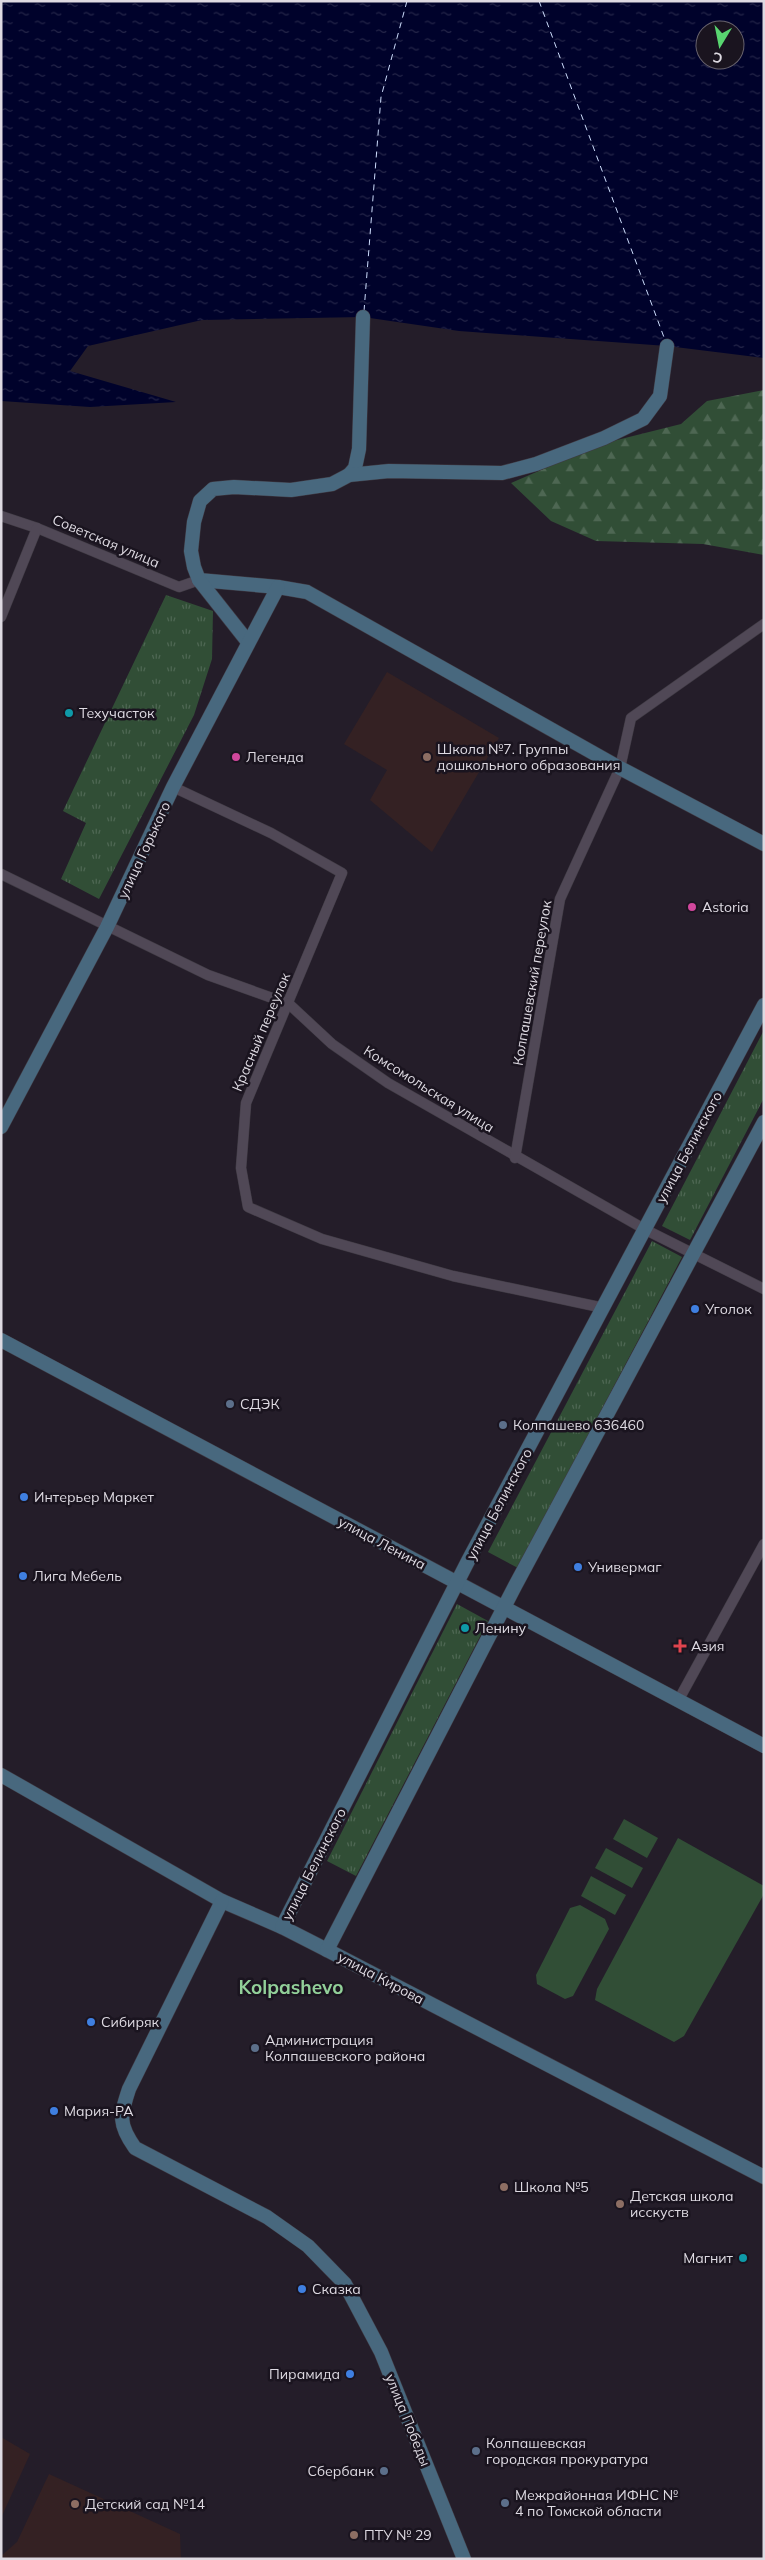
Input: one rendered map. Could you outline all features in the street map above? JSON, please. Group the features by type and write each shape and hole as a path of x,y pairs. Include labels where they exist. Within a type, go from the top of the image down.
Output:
{"street":[{"path":"248,642 199,580 191,551 194,522 200,501 213,489 234,487 291,490 332,484 349,475 355,468 359,449 363,317"},
{"path":"349,475 389,471 502,473 536,464 604,438 643,419 660,396 667,346"},
{"name":"Советская улица","path":"1,516 37,528 179,587 199,580"},
{"path":"1,616 37,528"},
{"path":"199,580 278,587 307,592 620,768 764,844"},
{"name":"улица Горького","path":"1,1127 107,927 173,787 278,587"},
{"name":"Колпашевский переулок","path":"516,1158 560,899 620,768 631,718 764,624"},
{"name":"Красный переулок","path":"173,787 271,833 342,873 289,1004 246,1103 240,1168 248,1207 322,1239 378,1255 453,1276 604,1308"},
{"name":"Комсомольская улица","path":"1,874 208,975 289,1004 332,1044 388,1084 646,1230 764,1289"},
{"name":"улица Белинского","path":"282,1927 457,1583 764,1005"},
{"path":"327,1950 504,1608 764,1122"},
{"name":"улица Ленина","path":"1,1340 764,1746"},
{"path":"678,1701 764,1544"},
{"name":"улица Кирова","path":"1,1775 222,1901 282,1927 764,2177"},
{"name":"улица Победы","path":"222,1901 130,2089 122,2110 124,2132 135,2148 267,2217 308,2246 345,2284 381,2352 464,2559"}],"shaded area":[{"name":"Школа №7. Группы дошкольного образования","path":"387,672 499,738 432,852 370,800 387,770 344,744"},
{"path":"1,2437 30,2454 1,2518"},
{"name":"Детский сад №14","path":"49,2474 180,2534 181,2559 1,2559 1,2556 17,2542"}],"green space":[{"path":"764,390 764,555 703,544 596,541 551,521 511,483 601,444 681,424 707,401"},
{"path":"166,595 213,611 212,659 194,715 99,899 61,879 86,823 63,811"},
{"path":"764,1030 764,1098 690,1240 662,1226"},
{"path":"652,1241 682,1257 518,1568 488,1552"},
{"path":"457,1604 488,1621 356,1876 327,1861"},
{"path":"624,1819 658,1838 647,1858 613,1839"},
{"path":"678,1838 764,1886 764,1894 684,2036 674,2042 595,2000 597,1989"},
{"path":"606,1848 643,1868 632,1888 595,1868"},
{"path":"591,1876 626,1895 615,1915 581,1896"},
{"path":"580,1905 605,1919 609,1929 573,1996 565,1999 537,1984 536,1975 570,1908"}],"water":[{"path":"1,1 764,1 764,358 667,346 459,331 363,317 202,320 88,346 70,371 176,402 90,407 1,401"}],"ferry route":[{"path":"364,311 381,97 407,1"},
{"path":"539,1 665,340"}],"place":[{"name":"Техучасток","path":"69,713"},
{"name":"Легенда","path":"236,757"},
{"name":"Школа №7. Группы дошкольного образования","path":"427,757"},
{"name":"Astoria","path":"692,907"},
{"name":"Уголок","path":"695,1309"},
{"name":"СДЭК","path":"230,1404"},
{"name":"Колпашево 636460","path":"503,1425"},
{"name":"Интерьер Маркет","path":"24,1497"},
{"name":"Универмаг","path":"578,1567"},
{"name":"Лига Мебель","path":"23,1576"},
{"name":"Ленину","path":"465,1628"},
{"name":"Азия","path":"680,1646"},
{"name":"Сибиряк","path":"91,2022"},
{"name":"Администрация Колпашевского района","path":"255,2048"},
{"name":"Мария-РА","path":"54,2111"},
{"name":"Школа №5","path":"504,2187"},
{"name":"Детская школа исскуств","path":"620,2204"},
{"name":"Магнит","path":"743,2258"},
{"name":"Сказка","path":"302,2289"},
{"name":"Пирамида","path":"350,2374"},
{"name":"Колпашевская городская прокуратура","path":"476,2451"},
{"name":"Сбербанк","path":"384,2471"},
{"name":"Межрайонная ИФНС № 4 по Томской области","path":"505,2503"},
{"name":"Детский сад №14","path":"75,2504"},
{"name":"ПТУ № 29","path":"354,2535"}],"district":[{"name":"Kolpashevo","path":"291,1987"}]}
